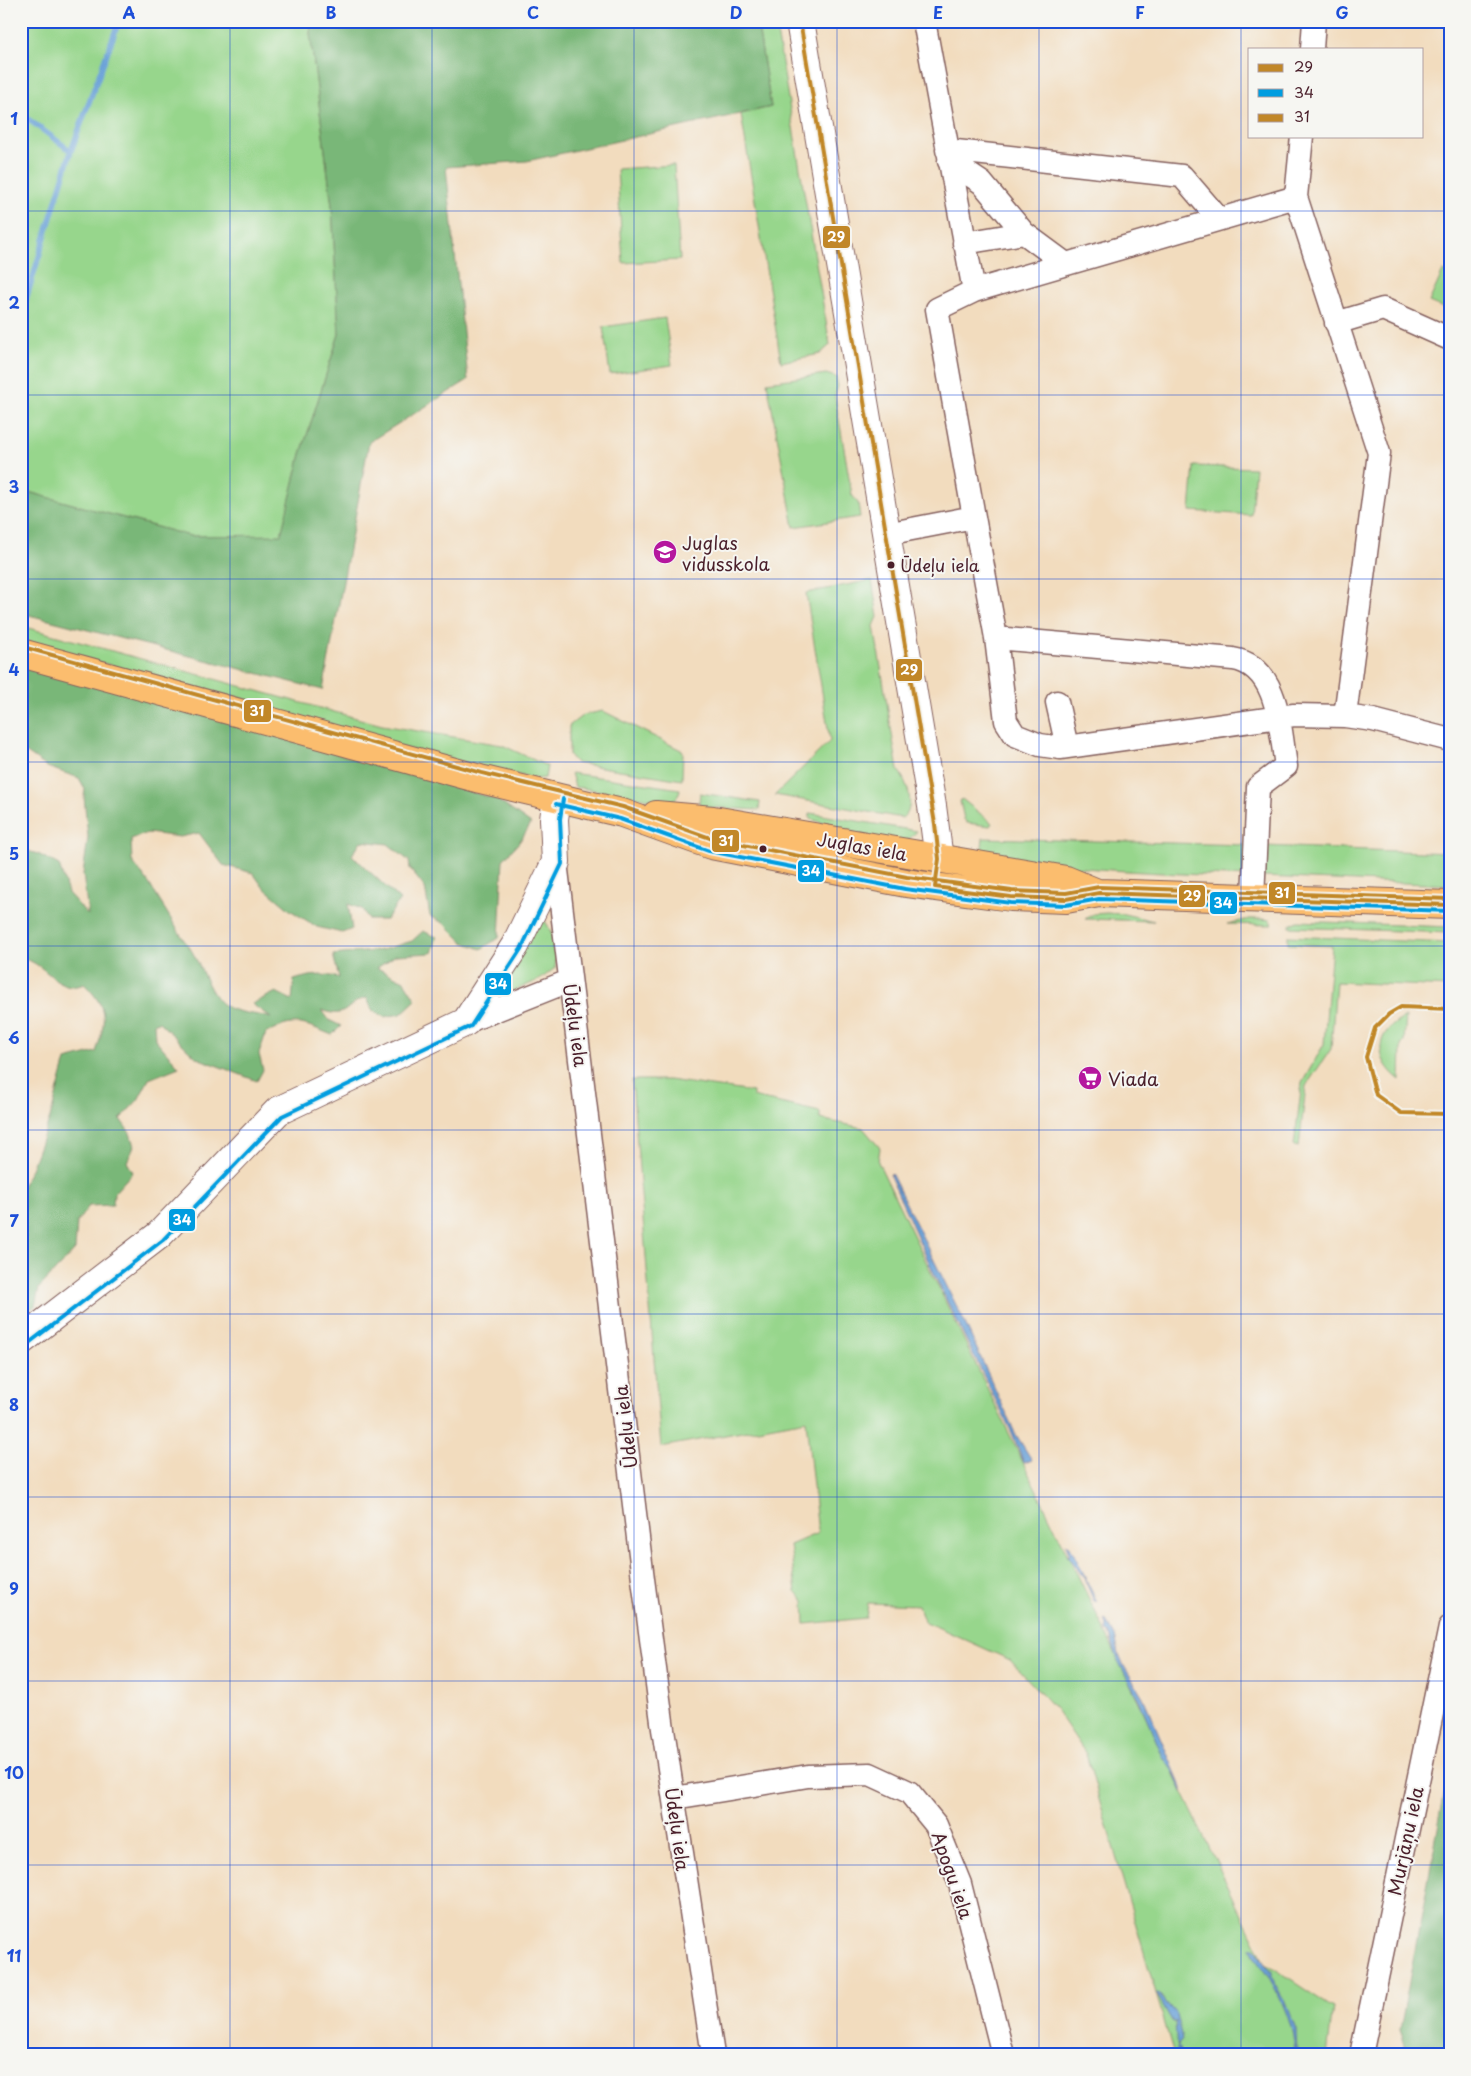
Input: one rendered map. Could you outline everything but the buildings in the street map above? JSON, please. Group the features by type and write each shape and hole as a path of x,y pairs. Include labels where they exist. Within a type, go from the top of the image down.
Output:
{"main road":[{"name":"Juglas iela","path":"21,653 472,777 557,798 622,812 713,820 1066,880 1099,893"},
{"name":"Juglas iela","path":"622,812 711,844 773,858 935,887 1011,897 1066,899 1099,893 1450,905"},
{"path":"935,887 939,859"}],"street":[{"path":"800,21 935,824 939,859"},
{"path":"924,21 974,291"},
{"path":"1312,48 1314,21"},
{"path":"1302,138 1296,198 1379,453 1345,716"},
{"path":"948,156 1182,176 1219,218"},
{"path":"948,156 982,183 1024,233 1066,264"},
{"path":"1296,198 1219,218 974,291 937,309 996,638 1006,721 1015,735 1040,746 1067,748 1294,716 1345,716 1372,720 1450,740"},
{"path":"964,243 1024,233"},
{"path":"1336,324 1383,309 1450,340"},
{"path":"886,534 974,517"},
{"path":"996,638 1243,661 1258,670 1271,692 1278,717 1286,766 1258,787 1253,898"},
{"path":"1058,702 1067,748"},
{"name":"Ūdeļu iela","path":"557,798 554,819 556,862 569,981 584,1081 643,1579 713,2055"},
{"path":"466,1022 514,946 556,862"},
{"path":"21,1341 159,1235 278,1110 466,1022 569,981"},
{"name":"Murjāņu iela","path":"1360,2055 1450,1627"},
{"name":"Apogu iela","path":"674,1798 808,1776 870,1774 910,1792 936,1825 960,1884 1003,2055"}],"green space":[{"path":"21,21 312,21 310,33 332,206 339,334 301,454 281,536 190,536 21,490"},
{"path":"312,21 757,21 771,107 527,161 446,167 468,380 369,442 323,690 21,613 21,490 190,536 281,535 301,454 339,334 332,206 310,33"},
{"path":"757,21 775,21 830,345 820,354 781,362 741,114 771,107"},
{"path":"674,165 680,260 623,263 617,169"},
{"path":"1443,271 1450,274 1450,311 1429,302"},
{"path":"665,318 672,365 610,374 603,327"},
{"path":"826,374 836,377 838,386 835,396 852,495 858,503 860,517 794,527 767,382"},
{"path":"1194,466 1255,468 1251,515 1190,511"},
{"path":"872,580 878,617 874,626 898,770 905,781 910,801 907,813 902,818 775,795 830,741 806,593"},
{"path":"21,626 382,725 502,745 547,766 545,778 536,779 404,748 21,640"},
{"path":"21,662 496,799 531,824 520,841 503,860 499,938 481,949 463,942 445,924 430,916 425,888 410,869 409,861 388,844 361,841 352,855 400,900 386,920 369,920 362,909 348,904 352,929 342,933 317,927 290,910 263,887 253,873 223,865 199,833 180,837 148,833 131,839 132,861 148,882 189,947 214,994 225,1006 236,1011 271,1018 252,1004 276,992 292,1000 294,980 316,975 339,978 333,955 382,950 412,941 423,931 437,937 432,953 396,955 377,968 404,981 416,1000 401,1014 384,1017 372,1010 367,998 360,1000 343,1012 331,1013 322,1010 329,1020 341,1026 332,1035 299,1024 276,1028 266,1033 259,1054 263,1070 257,1081 197,1058 159,1022 154,1023 155,1039 179,1067 149,1079 138,1100 120,1119 130,1133 134,1146 127,1162 133,1172 114,1193 113,1205 89,1206 77,1222 75,1250 39,1288 35,1306 21,1316 21,1188 31,1169 50,1118 66,1060 96,1052 102,1032 103,1015 98,1000 84,984 76,986 66,985 35,964 21,959 21,849 38,854 59,865 68,893 88,915 83,874 88,837 85,789 79,778 47,767 21,749"},
{"path":"603,711 683,751 682,780 576,763 569,755 569,726 583,715"},
{"path":"571,773 680,789 676,798 668,802 575,787"},
{"path":"700,793 760,802 759,810 703,807 699,802"},
{"path":"962,799 992,823 990,826 967,823 964,819 960,801"},
{"path":"810,813 917,831 907,840 889,841 810,819"},
{"path":"983,838 1248,845 1249,877 1081,868 1014,861 981,856"},
{"path":"1264,846 1450,853 1450,885 1263,877"},
{"path":"1093,914 1124,914 1154,921 1085,919"},
{"path":"1250,919 1270,920 1272,925 1227,924"},
{"path":"545,921 551,932 554,944 555,968 541,979 511,992 506,987 504,979 537,924"},
{"path":"1298,921 1450,927 1450,933 1290,927 1290,925"},
{"path":"1288,936 1450,943 1450,987 1336,982 1331,1049 1306,1086 1299,1147 1294,1146 1302,1083 1324,1044 1332,946 1288,944"},
{"path":"1406,1017 1404,1041 1401,1046 1400,1080 1385,1063 1381,1046 1388,1030 1395,1023"},
{"path":"632,1080 669,1080 753,1092 753,1097 820,1112 820,1119 863,1128 880,1148 878,1162 1265,1963 1333,2008 1327,2055 1174,2055 1086,1754 1057,1711 1010,1660 924,1621 918,1605 868,1603 866,1618 805,1624 804,1601 796,1592 790,1545 818,1533 806,1420 661,1447"},
{"path":"1450,1764 1450,2055 1409,2055 1400,2030"}],"water":[{"path":"891,1173 965,1323 1015,1433 1032,1460 1024,1463 1012,1433 940,1287 890,1176"},
{"path":"1066,1544 1069,1544 1097,1602 1094,1601 1084,1578 1067,1554 1070,1555"},
{"path":"1104,1620 1107,1621 1115,1636 1124,1666 1143,1697 1182,1788 1182,1792 1174,1773 1163,1757 1139,1700 1118,1661 1109,1632 1106,1631 1107,1625"},
{"path":"1251,1948 1255,1948 1271,1972 1271,1976 1284,1999 1296,2029 1297,2055 1295,2055 1290,2023 1282,2003"},
{"path":"1156,1993 1176,2014 1182,2040 1178,2045 1181,2055 1177,2055 1175,2021 1172,2021"}],"waterway":[{"path":"21,316 71,151 119,21"},
{"path":"21,114 71,151"}],"transit line":[{"name":"29","path":"800,21 935,824 939,859 935,887"},
{"name":"31","path":"23,647 482,773 623,807 713,839 907,877 1012,891 1066,893 1099,887 1450,899"},
{"name":"34","path":"25,1346 163,1240 282,1116 471,1026 521,949 562,864 560,819 563,799"},
{"name":"34","path":"556,804 620,819 709,851 905,889 1011,903 1066,905 1099,899 1450,911"},
{"name":"29","path":"935,887 1011,897 1066,899 1099,893 1450,905"},
{"name":"31","path":"1450,1009 1401,1007 1389,1014 1375,1028 1366,1057 1376,1095 1401,1113 1450,1114"}],"place":[{"name":"Juglas vidusskola","path":"665,552"},
{"name":"Ūdeļu iela","path":"891,565"},
{"name":"Viada","path":"1090,1078"}]}
